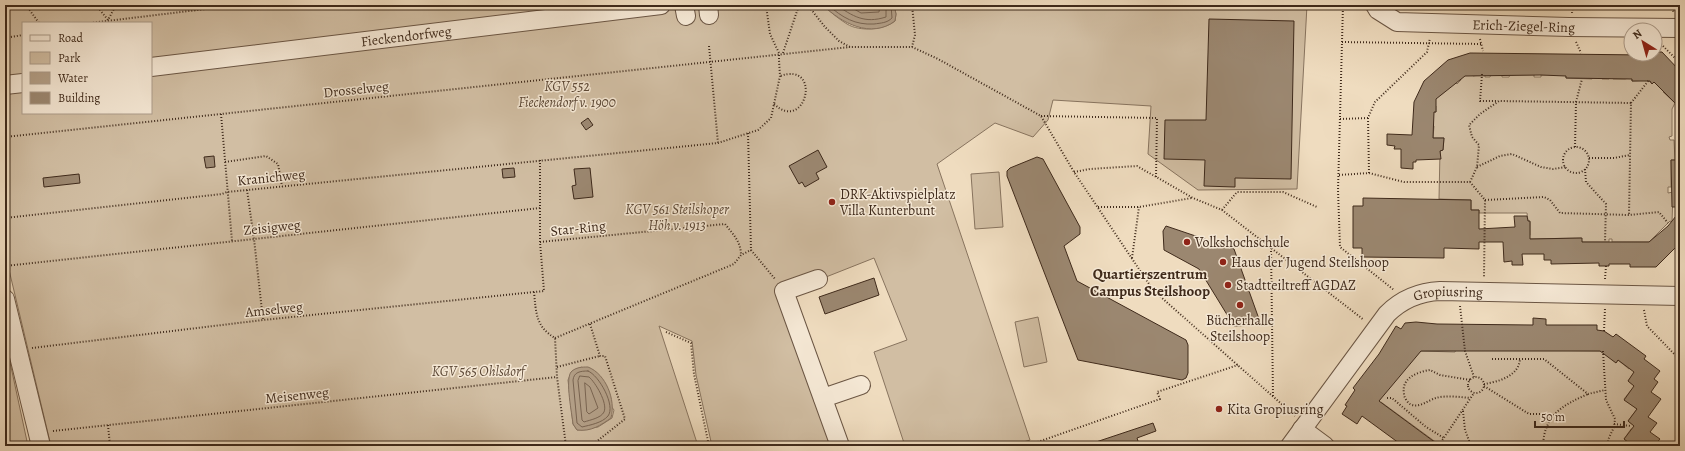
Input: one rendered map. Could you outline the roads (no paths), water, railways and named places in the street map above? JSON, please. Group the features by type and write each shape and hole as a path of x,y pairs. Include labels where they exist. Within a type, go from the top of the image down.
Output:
{"street":[{"name":"Fieckendorfweg","path":"152,67 661,5"},
{"name":"Erich-Ziegel-Ring","path":"1375,5 1378,10 1397,22 1432,24 1680,28"},
{"path":"5,85 22,83"},
{"path":"818,279 784,291 840,446"},
{"name":"Gropiusring","path":"1290,446 1376,329 1392,309 1406,299 1427,292 1458,291 1680,296"},
{"path":"5,299 39,439"},
{"path":"823,398 861,385"},
{"path":"1304,427 1325,446"}],"water":[{"path":"823,5 894,5 896,14 895,21 876,29 866,29 847,23 838,18"},
{"path":"588,367 594,370 605,381 611,396 611,418 591,429 577,430 573,424 570,405 569,376 575,369"}],"place":[{"name":"DRK-Aktivspielplatz Villa Kunterbunt","path":"832,202"},
{"name":"Volkshochschule","path":"1187,242"},
{"name":"Haus der Jugend Steilshoop","path":"1223,262"},
{"name":"Stadtteiltreff AGDAZ","path":"1228,285"},
{"name":"Bücherhalle Steilshoop","path":"1240,305"},
{"name":"Kita Gropiusring","path":"1219,409"}],"district":[{"name":"Quartierszentrum Campus Steilshoop","path":"1150,282"}],"park label":[{"name":"KGV 552 Fieckendorf v. 1900","path":"567,94"},
{"name":"KGV 561 Steilshoper Höh v. 1913","path":"677,218"},
{"name":"KGV 565 Ohlsdorf","path":"478,371"}]}
